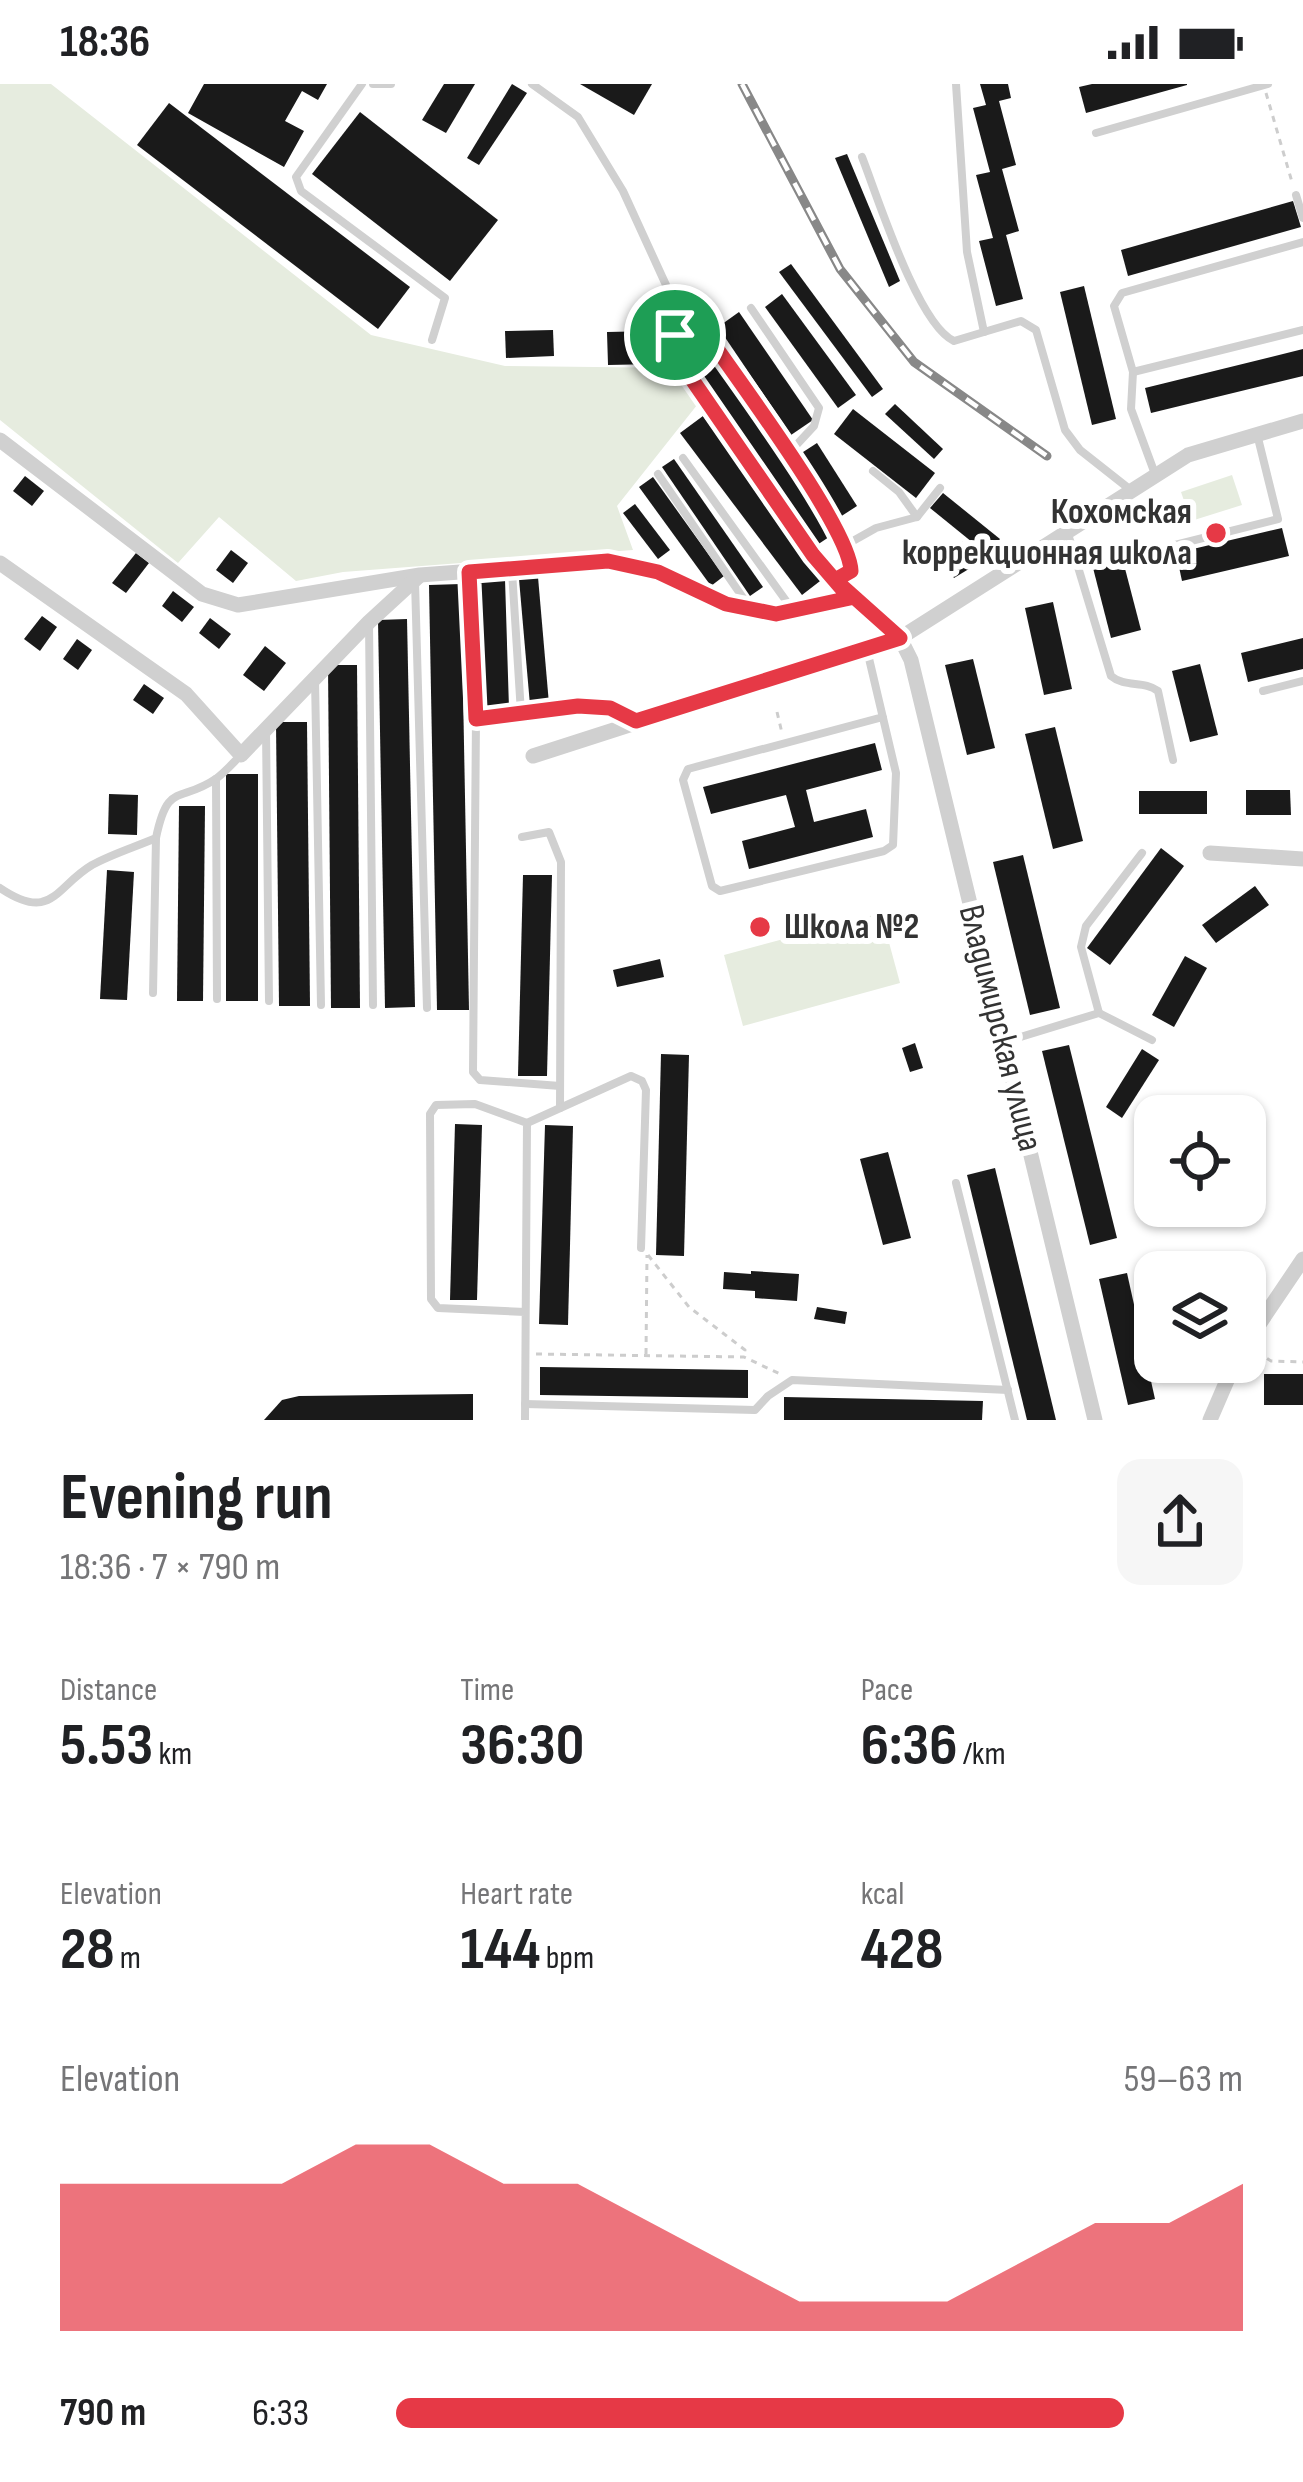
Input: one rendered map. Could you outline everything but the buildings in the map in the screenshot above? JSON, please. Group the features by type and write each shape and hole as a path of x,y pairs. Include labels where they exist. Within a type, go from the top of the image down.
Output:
{"street":[{"path":"533,757 900,638 1188,455 1303,421"},
{"path":"0,440 202,594 238,605 417,578 608,561 658,572 726,604 776,614 850,598 900,638"},
{"path":"0,563 187,694 241,755 417,578"},
{"name":"Владимирская улица","path":"900,638 911,660 1095,1420"},
{"path":"1210,853 1303,859"},
{"path":"1266,1314 1303,1259"},
{"path":"1210,1420 1226,1383"}],"lane":[{"path":"362,84 296,178 301,191 446,298 432,340"},
{"path":"373,84 391,84"},
{"path":"532,84 578,117 623,191 666,285 680,362 813,555 850,598"},
{"path":"956,84 967,252 984,332"},
{"path":"1096,133 1266,85"},
{"path":"862,157 909,279 942,336 954,341 1021,321 1036,330 1065,430 1080,450 1132,490"},
{"path":"1296,195 1303,218"},
{"path":"1156,476 1131,409 1133,372 1114,305 1122,293 1303,242"},
{"path":"751,308 819,408 814,426 788,454"},
{"path":"1133,372 1303,330"},
{"path":"675,335 698,335 715,346 788,454 844,546 851,571 835,580"},
{"path":"1175,544 1278,519 1257,433"},
{"path":"683,458 793,610"},
{"path":"873,471 899,492 917,517"},
{"path":"658,474 751,609"},
{"path":"844,546 876,528 917,517 940,488"},
{"path":"1068,532 1112,676 1119,682 1150,685 1158,692 1173,760"},
{"path":"512,568 521,713"},
{"path":"469,572 476,719 473,1072 480,1080 560,1086"},
{"path":"417,578 427,1008"},
{"path":"369,622 374,1005"},
{"path":"867,650 883,717 896,773 893,845 720,891 712,886 683,780 688,769 883,717"},
{"path":"315,677 321,1005"},
{"path":"1263,691 1303,681"},
{"path":"476,719 578,706 610,708 636,721"},
{"path":"266,728 269,1001"},
{"path":"153,992 156,838 164,805 175,795 216,779 241,755"},
{"path":"216,779 217,999"},
{"path":"522,837 549,832 561,862 560,1108"},
{"path":"0,888 33,902 55,899 95,864 156,838"},
{"path":"1100,1013 1081,947 1086,926 1142,853"},
{"path":"0,899 10,895"},
{"path":"1003,1043 1100,1013 1152,1040"},
{"path":"525,1312 438,1308 431,1299 430,1114 436,1105 475,1104 527,1123 631,1076 642,1081 646,1090 644,1251"},
{"path":"525,1420 527,1123"},
{"path":"956,1183 1015,1420"},
{"path":"525,1404 755,1415 768,1396 793,1380 1008,1390"}],"path":[{"path":"1266,85 1296,195"},
{"path":"776,712 785,743"},
{"path":"644,1251 646,1356"},
{"path":"644,1251 689,1306 745,1350 744,1357"},
{"path":"525,1354 744,1357 793,1380"},
{"path":"1266,1358 1303,1362"}],"shaded area":[{"path":"0,84 51,84 371,335 505,366 681,368 701,400 617,506 633,550 343,572 296,581 219,517 178,563 0,420"},
{"path":"1232,475 1242,505 1191,521 1181,492"},
{"path":"881,913 900,983 743,1026 724,955"}],"railway":[{"path":"742,84 840,269 914,362 1047,456"}],"place":[{"name":"Кохомская коррекционная школа","path":"1216,533"},
{"name":"Школа №2","path":"760,927"}],"route":[{"path":"675,335 698,335 715,346 820,503 850,559 851,571 835,580 900,638 636,721 610,708 578,706 476,719 469,572 608,561 658,572 726,604 776,614 850,598 813,555 680,362 675,335"}]}
